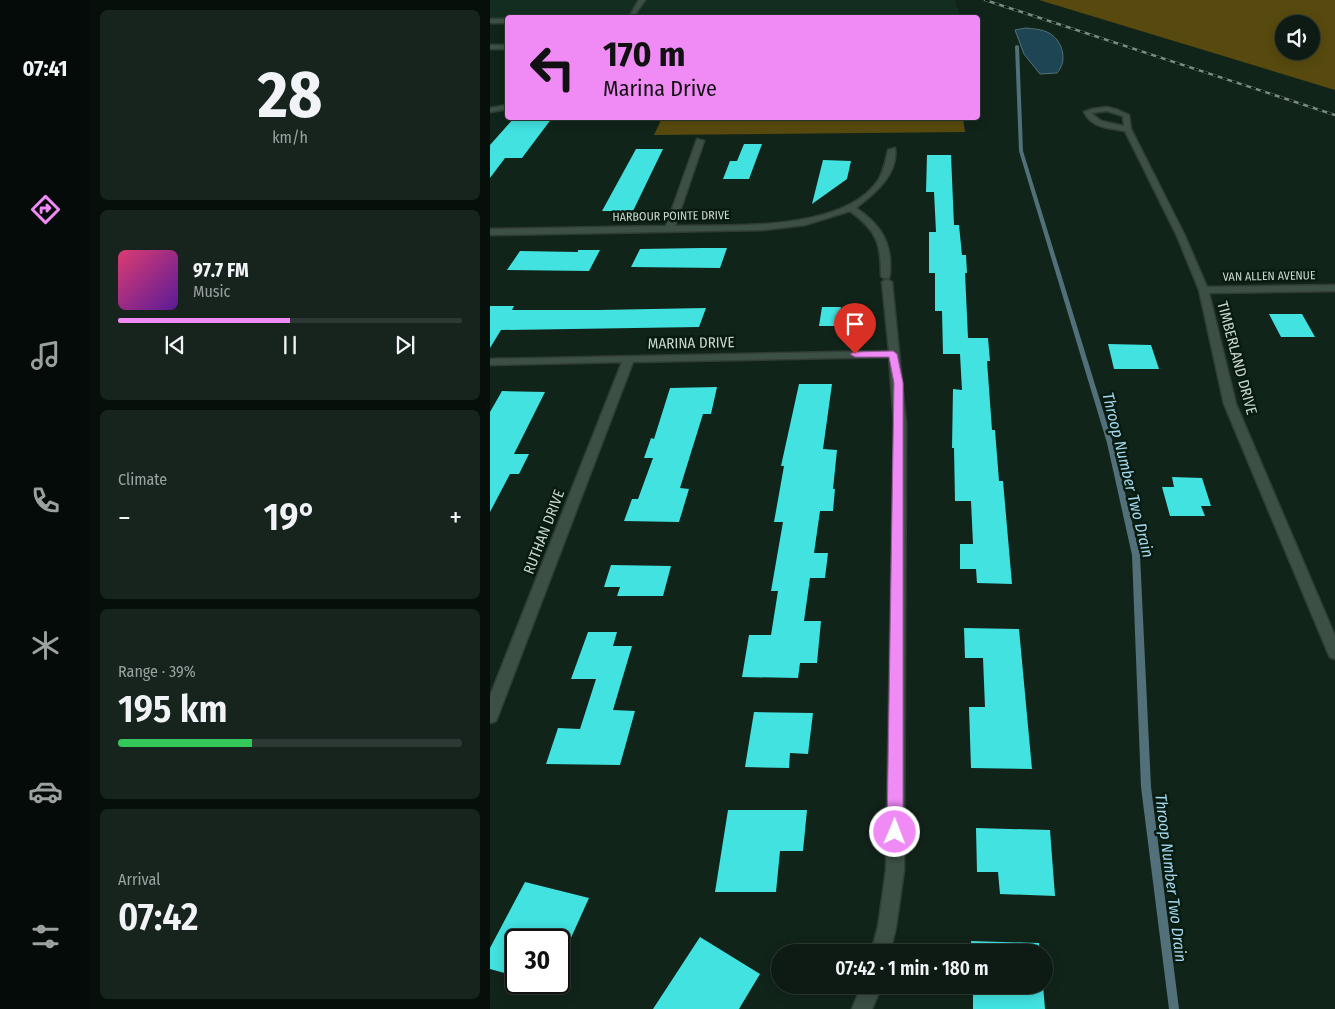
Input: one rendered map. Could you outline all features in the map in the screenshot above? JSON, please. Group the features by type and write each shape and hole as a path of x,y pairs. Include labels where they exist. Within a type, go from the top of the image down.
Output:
{"street":[{"path":"632,15 642,0"},
{"path":"490,21 505,20"},
{"path":"490,48 505,47"},
{"path":"490,102 505,104"},
{"path":"490,110 505,106"},
{"name":"TIMBERLAND DRIVE","path":"1128,128 1094,122 1088,117 1087,112 1101,108 1114,110 1126,115 1128,128 1181,236 1204,290 1230,404 1335,653"},
{"path":"670,228 700,141"},
{"path":"882,944 887,927 895,870 900,424 886,252 883,240 876,228 851,208 872,192 886,177 890,166 892,150"},
{"name":"HARBOUR POINTE DRIVE","path":"490,232 780,225 805,222 851,208"},
{"name":"VAN ALLEN AVENUE","path":"1204,290 1335,288"},
{"name":"MARINA DRIVE","path":"490,362 893,354"},
{"name":"RUTHAN DRIVE","path":"490,716 629,359"},
{"path":"862,1009 868,994"}],"shaded area":[{"path":"490,0 955,0 959,15 505,15 505,24 490,24"},
{"path":"1039,0 1335,0 1335,90"},
{"path":"661,120 963,120 965,132 654,135"}],"water":[{"path":"1026,28 1046,32 1058,41 1063,57 1057,73 1040,74 1024,54 1015,30"}],"building":[{"path":"512,120 550,120 522,158 505,158 490,178 490,145"},
{"path":"744,144 762,144 749,179 723,179 730,161 737,161"},
{"path":"636,149 663,149 633,211 602,211"},
{"path":"927,155 951,155 954,225 959,225 962,255 966,255 968,338 988,338 990,361 987,361 992,430 995,430 999,481 1003,481 1012,584 977,583 976,569 960,569 960,544 973,544 971,501 955,501 954,448 952,448 953,389 962,390 960,354 943,354 942,311 935,311 935,273 929,273 929,232 936,232 934,192 926,192"},
{"path":"823,160 851,161 847,179 812,204"},
{"path":"727,248 720,268 631,267 640,249"},
{"path":"578,250 600,250 589,271 507,270 520,251 578,252"},
{"path":"490,306 514,306 512,310 706,308 699,327 501,330 490,348"},
{"path":"822,307 841,307 838,326 819,326"},
{"path":"1269,314 1302,314 1315,337 1281,337"},
{"path":"1108,344 1151,345 1159,369 1114,369"},
{"path":"799,384 832,384 823,449 837,450 833,511 820,511 814,553 828,553 825,578 810,578 804,621 821,621 817,663 800,663 798,678 742,677 749,635 771,635 778,591 771,591 783,522 774,522 784,466 781,466"},
{"path":"717,387 711,414 703,414 680,488 689,489 679,522 624,521 632,499 638,499 653,458 644,458 651,438 654,439 670,388"},
{"path":"502,391 545,392 514,454 529,454 519,474 510,474 490,512 490,412"},
{"path":"1172,477 1202,478 1211,506 1201,506 1205,516 1170,516 1162,487 1174,487"},
{"path":"611,565 671,566 663,596 617,596 620,587 604,587"},
{"path":"964,628 1019,629 1032,769 971,768 969,707 985,707 983,658 965,658"},
{"path":"588,632 617,632 613,646 632,646 613,710 635,711 620,765 546,764 558,728 580,729 596,679 571,679"},
{"path":"754,712 813,713 808,754 790,753 789,768 745,767"},
{"path":"728,810 807,810 803,851 780,851 776,892 715,892"},
{"path":"976,828 1050,830 1055,896 1000,894 998,872 977,872"},
{"path":"525,882 589,898 570,940 570,929 505,929 505,973 490,969 490,948"},
{"path":"700,937 760,974 739,1009 653,1009"},
{"path":"971,941 1039,944 971,944"},
{"path":"973,994 1044,994 1045,1009 973,1009"}],"waterway":[{"name":"Throop Number Two Drain","path":"1017,46 1021,151 1110,443 1136,555 1146,787 1174,1009"}],"railway":[{"path":"985,0 1335,115"}],"route":[{"path":"855,354 893,354 898,383 900,424 895,832"}]}
